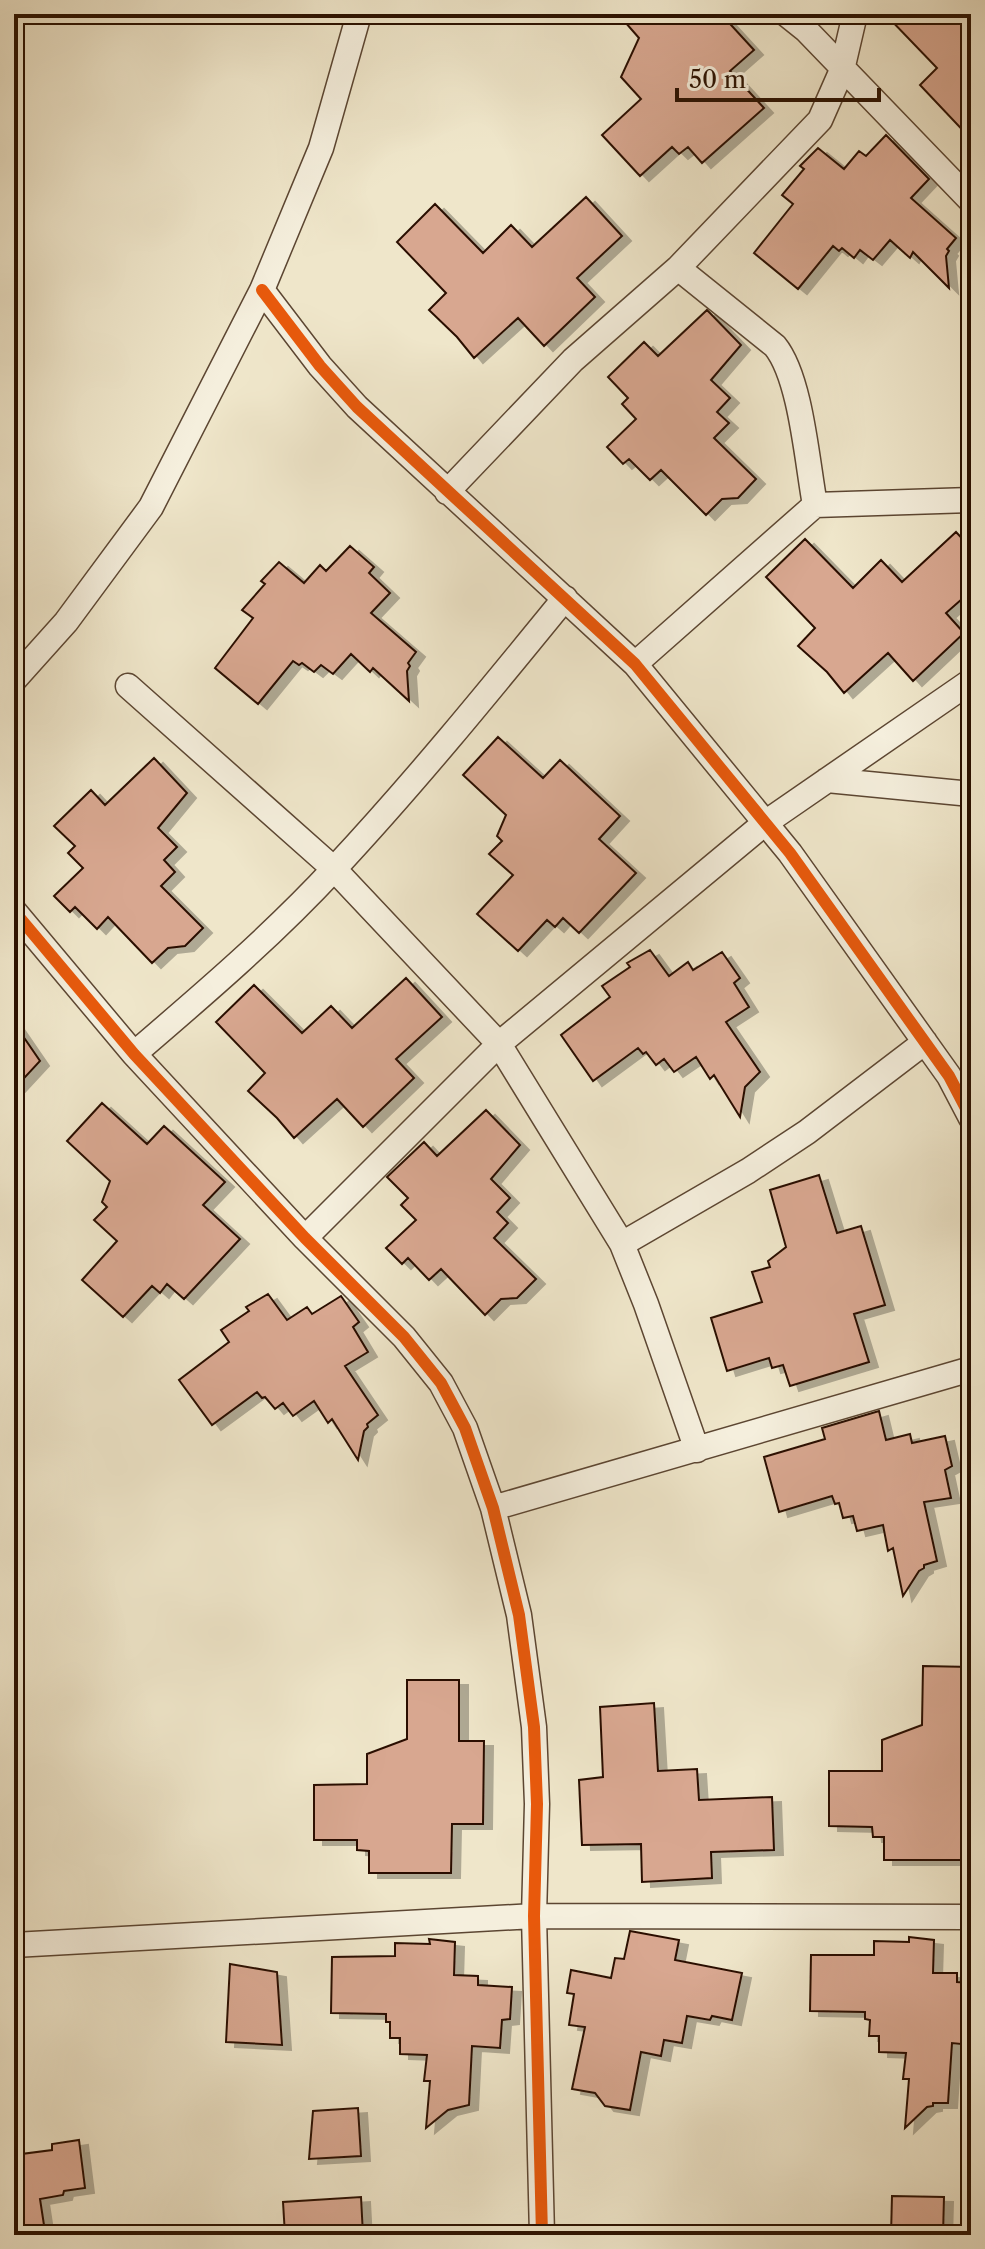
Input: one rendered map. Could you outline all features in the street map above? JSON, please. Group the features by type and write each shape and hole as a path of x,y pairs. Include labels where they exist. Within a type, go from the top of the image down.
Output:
{"street":[{"path":"14,680 66,622 151,507 262,290 321,148 359,14"},
{"path":"786,14 806,30 971,201"},
{"path":"447,492 573,360 678,268 820,120 842,70 855,14"},
{"path":"678,268 775,346 784,357 793,382 815,505"},
{"path":"262,290 357,407 635,664 790,853 949,1076 971,1118"},
{"path":"635,664 815,505 971,500"},
{"path":"134,1054 241,962 334,869 434,758 565,598"},
{"path":"305,1238 499,1044 765,823 971,681"},
{"path":"128,686 334,869 499,1044 622,1244 697,1450"},
{"path":"827,780 971,794"},
{"path":"14,911 134,1054 305,1238 404,1337 441,1383 465,1428 493,1508 519,1615 534,1727 537,1804 534,1916 542,2235"},
{"path":"622,1244 748,1171 807,1132 925,1042"},
{"path":"493,1508 971,1369"},
{"path":"14,1945 534,1916 971,1917"}],"building":[{"path":"618,14 721,14 754,50 730,71 764,108 702,163 688,147 679,154 672,147 640,176 602,135 641,99 621,77 639,38"},
{"path":"885,14 960,14 971,25 971,139 920,85 937,68"},
{"path":"886,135 929,179 911,198 956,238 947,249 946,256 949,288 913,252 910,258 890,240 873,260 860,250 854,258 842,248 839,251 833,246 798,289 754,253 793,204 782,195 804,169 800,166 818,148 844,169 859,151 866,156"},
{"path":"586,197 622,236 577,278 595,297 544,346 518,318 474,358 429,310 446,293 397,242 435,204 483,253 511,225 532,247"},
{"path":"707,310 741,345 711,380 730,398 717,412 729,423 714,438 756,479 738,498 722,499 706,515 661,470 650,480 629,459 623,464 607,447 636,419 622,404 628,398 608,377 644,342 658,356"},
{"path":"956,532 971,548 971,591 946,613 964,633 913,681 888,653 844,693 827,672 798,646 815,628 766,577 805,539 853,588 881,560 902,582"},
{"path":"350,546 374,567 369,573 390,593 371,613 416,652 408,663 409,701 373,668 370,672 351,654 333,674 321,665 314,672 302,663 299,665 293,661 258,704 215,668 253,618 242,610 265,584 261,581 279,562 304,583 320,565 326,571"},
{"path":"498,737 543,778 560,760 620,816 599,839 636,873 579,933 563,918 555,927 547,920 518,951 477,914 513,875 489,854 502,841 497,836 506,815 463,775"},
{"path":"154,758 187,793 158,828 177,847 164,860 175,872 161,886 203,928 185,946 168,948 152,963 108,917 97,929 75,907 70,912 54,896 83,868 68,853 75,846 54,826 91,790 105,805"},
{"path":"650,950 669,976 688,962 693,970 722,952 740,978 734,983 749,1007 726,1022 760,1072 745,1087 740,1117 714,1075 710,1079 696,1057 674,1072 664,1059 656,1065 646,1052 643,1054 638,1048 593,1081 561,1035 610,997 602,986 630,967 627,963"},
{"path":"406,978 442,1017 396,1059 414,1078 363,1127 337,1099 294,1138 248,1091 265,1073 216,1022 254,985 302,1033 331,1006 352,1028"},
{"path":"14,1023 40,1061 14,1089"},
{"path":"102,1103 147,1144 164,1126 225,1182 203,1205 240,1239 184,1299 167,1284 160,1293 152,1286 123,1317 82,1280 117,1241 94,1220 107,1207 102,1202 110,1181 67,1141"},
{"path":"486,1110 520,1145 491,1179 510,1198 497,1212 508,1223 494,1238 536,1279 517,1298 501,1299 485,1315 441,1269 429,1280 408,1258 402,1264 386,1248 416,1220 401,1205 408,1198 387,1177 424,1142 437,1156"},
{"path":"819,1175 837,1233 861,1226 885,1305 854,1314 869,1362 790,1386 783,1365 772,1368 769,1358 727,1371 711,1318 762,1302 752,1272 770,1267 768,1261 786,1247 770,1190"},
{"path":"268,1294 287,1320 307,1307 312,1314 341,1296 359,1322 353,1327 368,1352 345,1366 378,1415 367,1424 358,1460 332,1419 328,1423 314,1401 293,1416 283,1403 275,1409 257,1392 212,1425 179,1380 229,1342 221,1330 249,1311 246,1307"},
{"path":"879,1411 886,1440 910,1434 912,1443 945,1436 952,1466 945,1470 951,1498 924,1502 937,1561 924,1565 903,1596 893,1548 888,1551 883,1525 857,1531 853,1516 843,1518 839,1503 835,1504 832,1496 779,1512 764,1457 825,1439 822,1428"},
{"path":"923,1666 971,1667 971,1810 967,1810 967,1860 884,1860 884,1837 873,1837 872,1827 829,1826 829,1771 882,1771 882,1740 922,1725"},
{"path":"407,1680 459,1680 459,1741 484,1741 483,1824 452,1824 451,1873 369,1873 369,1851 357,1850 357,1840 314,1840 314,1785 367,1784 367,1754 407,1739"},
{"path":"654,1703 658,1771 697,1769 699,1800 772,1797 774,1850 711,1852 712,1878 642,1882 641,1844 582,1845 579,1780 603,1777 600,1707"},
{"path":"630,1931 679,1940 675,1960 742,1973 732,2020 687,2016 682,2043 664,2040 661,2056 641,2052 630,2110 605,2106 595,2093 572,2089 585,2027 569,2025 574,1994 567,1993 571,1970 611,1978 615,1958 624,1959"},
{"path":"909,1937 934,1940 933,1973 957,1973 957,1982 971,1983 971,2045 952,2043 948,2103 933,2103 905,2128 909,2079 903,2079 906,2053 879,2052 879,2036 869,2036 870,2020 865,2019 865,2012 810,2011 811,1955 874,1955 874,1941 909,1942"},
{"path":"429,1939 455,1942 454,1975 478,1976 478,1985 512,1987 510,2019 502,2020 500,2048 472,2046 469,2105 448,2110 426,2128 430,2081 424,2081 427,2055 400,2054 400,2038 390,2038 390,2022 386,2022 386,2014 331,2013 332,1957 395,1956 395,1943 430,1944"},
{"path":"230,1964 277,1972 282,2045 226,2042"},
{"path":"358,2108 361,2156 309,2159 313,2111"},
{"path":"79,2140 85,2188 40,2199 44,2225 14,2230 14,2155 52,2150 52,2144"},
{"path":"892,2196 944,2197 943,2235 891,2235"},
{"path":"361,2197 363,2235 285,2235 283,2202"}],"cycle path":[{"path":"262,290 320,366 357,407 635,664 790,853 949,1076 971,1118"},
{"path":"14,911 134,1054 305,1238 404,1337 441,1383 465,1428 493,1508 519,1615 534,1727 537,1804 534,1916 542,2235"}]}
